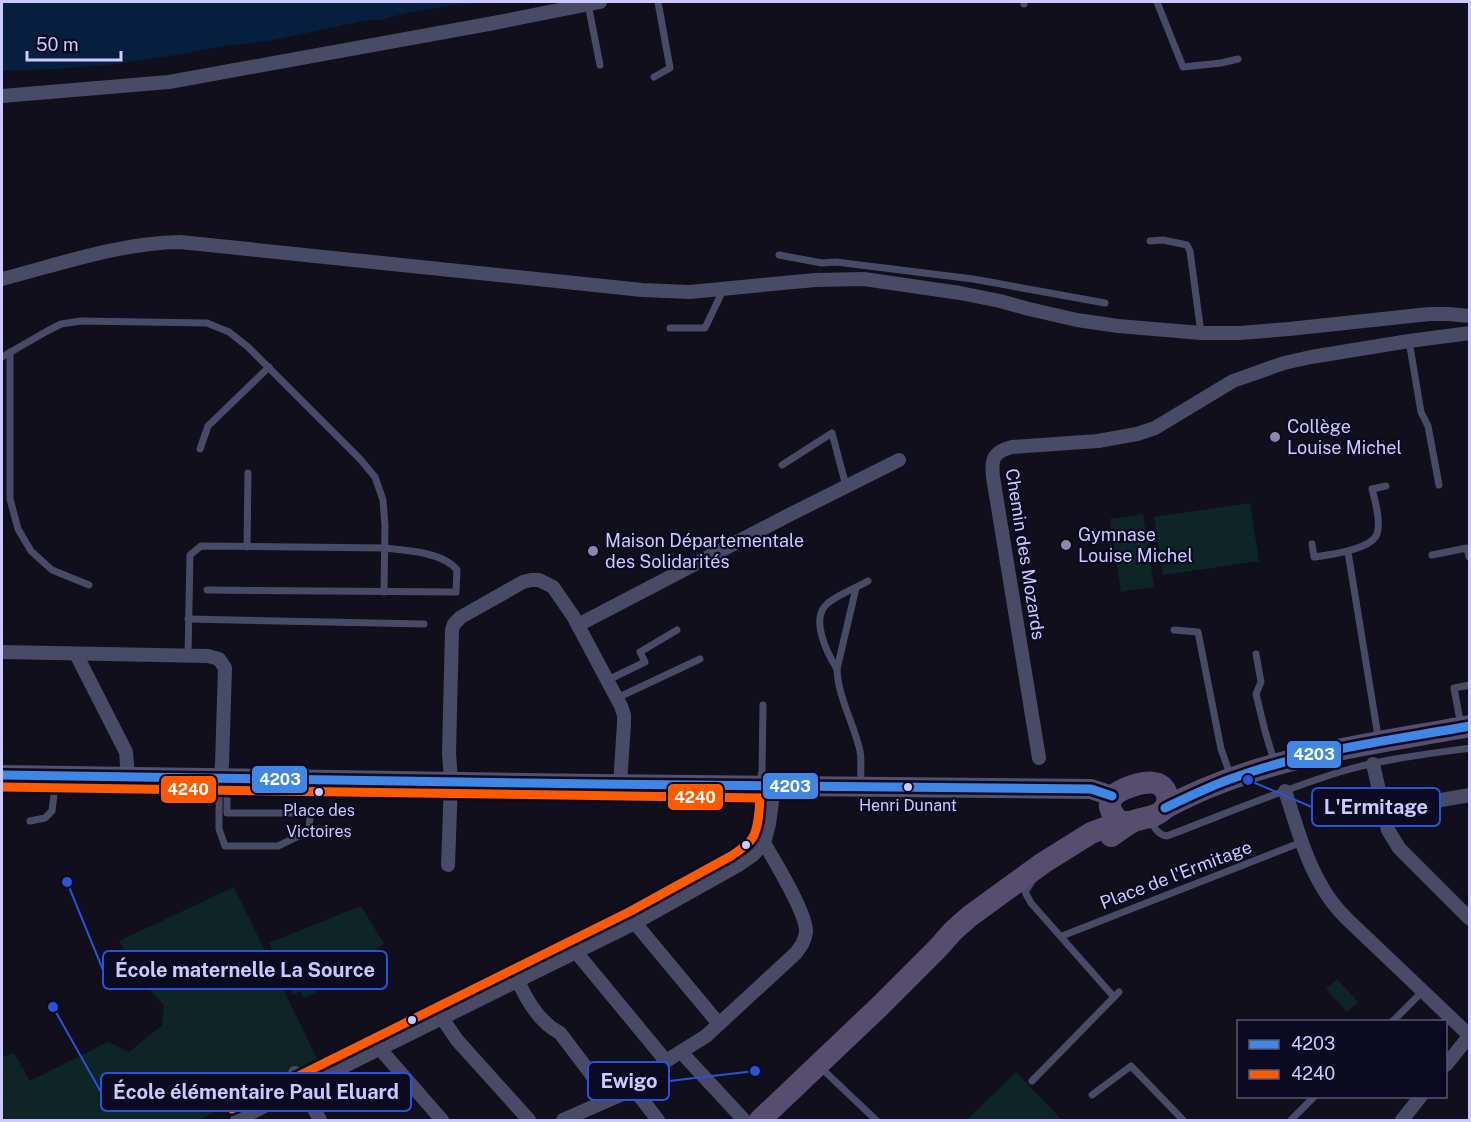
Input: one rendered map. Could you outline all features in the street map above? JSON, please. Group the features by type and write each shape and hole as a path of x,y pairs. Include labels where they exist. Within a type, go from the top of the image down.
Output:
{"main road":[{"path":"938,948 977,926 1068,862 1146,812 1199,783 1272,754 1377,730 1466,718"},
{"path":"768,1118 817,1065 970,916 1043,863 1091,833 1260,769 1466,718"},
{"path":"2,775 223,778 451,789 620,784 1091,789 1112,796"},
{"path":"1148,782 1156,783 1146,812 1115,816 1110,801 1112,796 1123,789 1148,782"}],"street":[{"path":"2,96 169,82 594,3"},
{"path":"2,279 84,256 138,245 180,242 642,290 690,292 815,280 864,279 1000,301 1077,320 1201,333 1289,329 1429,314 1470,316"},
{"name":"Chemin des Mozards","path":"1039,758 993,477 992,462 998,452 1011,447 1098,441 1137,434 1155,428 1233,381 1284,363 1409,341 1470,333"},
{"path":"578,625 899,459"},
{"path":"448,865 452,630 457,620 514,587 531,580 539,580 553,587 578,625 608,680 624,715 620,784"},
{"path":"2,652 214,656 225,668 223,778"},
{"path":"76,654 126,752 128,777"},
{"path":"1373,764 1388,830 1399,848 1470,919"},
{"path":"237,1120 576,952 737,867 764,843 769,824 767,786"},
{"path":"1285,791 1311,867 1333,903 1423,991 1467,1042 1447,1064"},
{"path":"1383,810 1470,795"},
{"path":"563,1120 583,1117 610,1099 634,1089 666,1061 706,1036 796,953 804,942 806,930 803,918 780,869 764,843"},
{"path":"635,922 718,1024"},
{"path":"576,952 666,1061"},
{"path":"518,981 526,999 550,1028 560,1033 610,1099"},
{"path":"442,1018 457,1040 529,1120"},
{"path":"380,1049 442,1120"},
{"path":"681,1052 744,1120"},
{"path":"295,1073 320,1120"},
{"path":"634,1089 658,1120"},
{"path":"1402,1120 1419,1098"}],"lane":[{"path":"654,77 670,68 658,2"},
{"path":"1157,2 1183,67 1238,59"},
{"path":"594,3 600,66"},
{"path":"1150,241 1163,240 1187,245 1190,251 1201,333"},
{"path":"779,255 822,264 836,262 973,279 1105,303"},
{"path":"815,280 822,264"},
{"path":"670,328 705,328 724,288"},
{"path":"2,357 61,324 81,321 207,324 229,332 269,367 375,477 383,500 384,592"},
{"path":"1409,341 1421,412 1428,426 1439,485"},
{"path":"10,352 10,500 18,529 31,551 52,570 89,585"},
{"path":"200,449 208,426 269,367"},
{"path":"782,465 832,433 846,486"},
{"path":"247,547 248,473"},
{"path":"1312,544 1314,557 1348,552 1370,542 1376,536 1378,522 1372,489 1386,486"},
{"path":"188,656 190,555 201,546 406,550 448,562 457,570 456,592 207,590"},
{"path":"1432,555 1467,548 1469,557"},
{"path":"1348,552 1377,730"},
{"path":"837,669 826,651 820,614 828,602 868,581"},
{"path":"856,588 837,669 837,678 843,704 860,752 861,787"},
{"path":"188,619 424,624"},
{"path":"608,680 645,662 640,652 677,630"},
{"path":"1174,630 1198,632 1221,749 1230,771"},
{"path":"1256,654 1261,682 1256,693 1272,754"},
{"path":"617,698 700,659"},
{"path":"1466,718 1454,688 1470,686"},
{"path":"763,705 762,771 767,786"},
{"path":"1146,812 1159,833 1167,836 1344,771 1393,759 1470,748"},
{"path":"30,821 45,818 52,811 60,776"},
{"path":"223,778 226,813 306,813 310,816 309,831 278,846 225,846 219,829 223,778"},
{"name":"Place de l'Ermitage","path":"1062,936 1267,851 1302,842"},
{"path":"1032,1081 1117,995 1031,903 1025,892 1043,863"},
{"path":"1394,1020 1423,991"},
{"path":"817,1065 876,1120"},
{"path":"1092,1095 1131,1066 1183,1120"},
{"path":"1291,1120 1313,1098"}],"green space":[{"path":"1250,503 1259,561 1163,575 1154,517"},
{"path":"1143,514 1154,587 1121,592 1110,519"},
{"path":"234,887 317,1059 199,1120 2,1120 2,1057 14,1053 30,1081 108,1042 129,1052 162,1025 164,1005 146,986 119,941"},
{"path":"361,906 384,944 312,985 316,992 304,998 301,991 293,995 269,943"},
{"path":"1337,979 1358,1002 1347,1012 1326,989"},
{"path":"1016,1072 1062,1120 967,1120"}],"water":[{"path":"2,2 499,2 455,5 411,12 269,41 116,64 2,71"}],"transit line":[{"name":"4203","path":"1165,808 1227,780 1293,760 1470,726"},
{"name":"4203","path":"2,775 1091,789 1112,796"},
{"name":"4240","path":"2,787 760,798 755,833 746,845 731,856 629,912 232,1109"}],"place":[{"name":"Collège Louise Michel","path":"1275,437"},
{"name":"Gymnase Louise Michel","path":"1066,545"},
{"name":"Maison Départementale des Solidarités","path":"593,551"},
{"name":"L'Ermitage","path":"1248,780"},
{"name":"Henri Dunant","path":"908,787"},
{"name":"Place des Victoires","path":"319,792"},
{"name":"École maternelle La Source","path":"67,882"},
{"name":"École élémentaire Paul Eluard","path":"53,1007"},
{"name":"Ewigo","path":"755,1071"}]}
